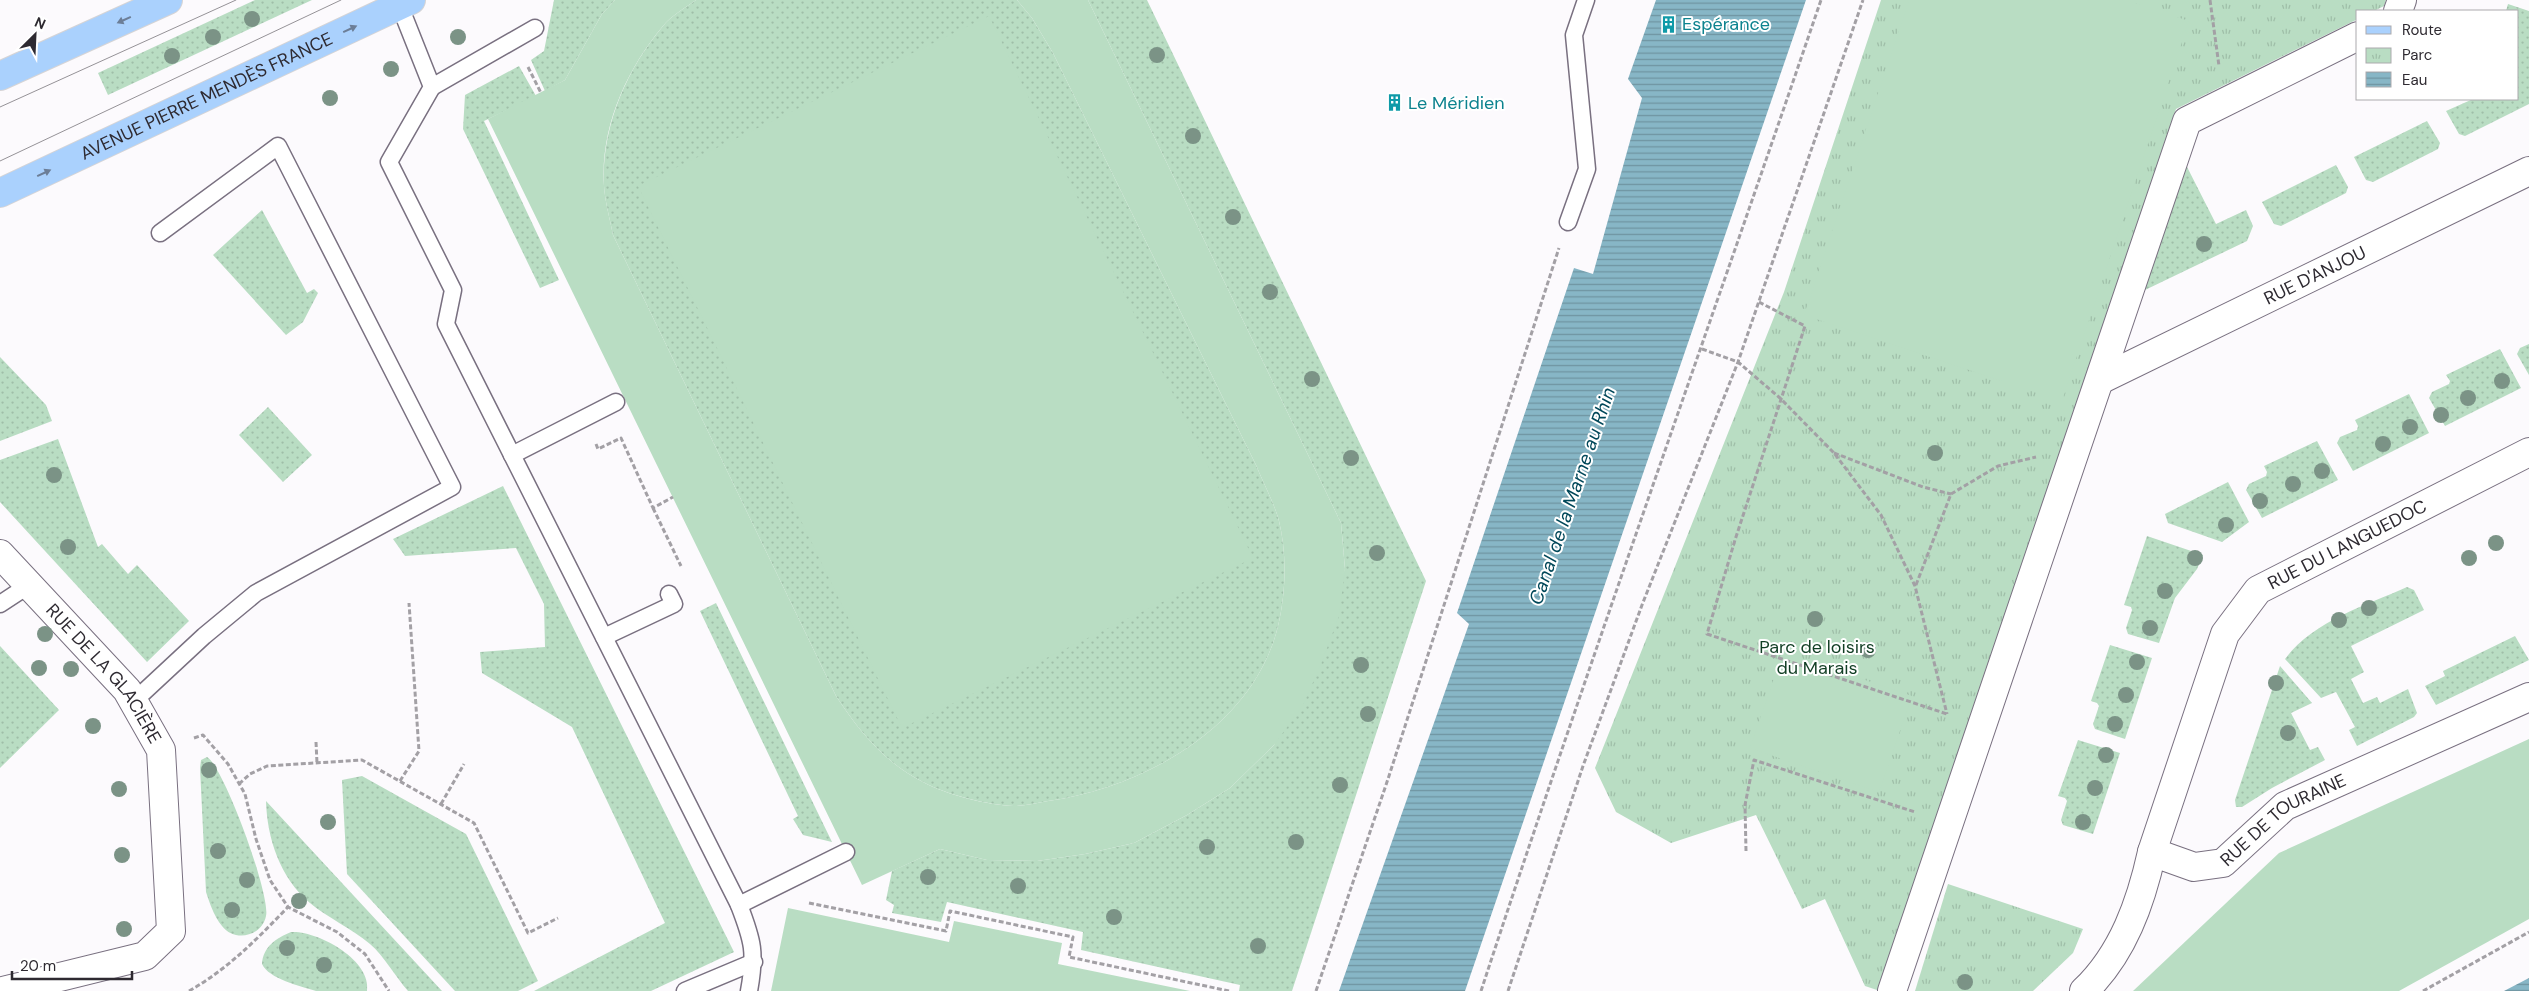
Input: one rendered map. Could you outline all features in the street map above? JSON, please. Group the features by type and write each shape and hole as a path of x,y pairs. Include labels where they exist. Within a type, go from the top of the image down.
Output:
{"main road":[{"path":"0,76 168,0"},
{"name":"AVENUE PIERRE MENDÈS FRANCE","path":"0,193 408,9"}],"street":[{"path":"1892,991 2187,121 2356,37"},
{"name":"RUE D'ANJOU","path":"2100,380 2529,171"},
{"name":"RUE DU LANGUEDOC","path":"2152,852 2225,634 2258,590 2529,452"},
{"name":"RUE DE LA GLACIÈRE","path":"0,554 127,690 161,750 171,931 145,956 3,991"},
{"name":"RUE DE TOURAINE","path":"2152,852 2194,867 2223,863 2285,806 2529,697"},
{"path":"2084,991 2099,977 2130,924 2145,884 2152,852"}],"lane":[{"path":"1568,222 1587,169 1574,35 1586,0"},
{"path":"408,9 432,87"},
{"path":"535,28 432,87 390,162 453,290 446,324 740,905 752,938 754,962 749,991"},
{"path":"133,702 204,636 256,593 452,487 278,146 160,233"},
{"path":"512,455 616,402"},
{"path":"0,604 29,585"},
{"path":"604,637 674,604 669,594"},
{"path":"740,905 846,852"},
{"path":"685,991 754,962"}],"path":[{"path":"1481,991 1573,712 1702,349 1820,0"},
{"path":"1508,991 1586,757 1642,605 1738,362 1863,0"},
{"path":"2210,0 2224,102"},
{"path":"1316,991 1391,770 1568,222"},
{"path":"1759,302 1806,326 1780,398 1707,634 1948,714"},
{"path":"1702,349 1738,362 1780,398 1834,453 1881,515 1916,586 1948,714 1970,762"},
{"path":"598,449 621,438 682,567"},
{"path":"1916,586 1951,494 1998,466 2077,447"},
{"path":"1834,453 1923,487 1951,494"},
{"path":"653,508 673,497"},
{"path":"400,781 419,751 408,603"},
{"path":"161,750 203,735 228,764 244,794 256,839 270,880 288,907 337,932 365,954 389,991"},
{"path":"316,742 317,763"},
{"path":"239,784 250,774 267,766 362,760 474,823 528,933 558,918"},
{"path":"1746,851 1745,805 1754,760 1949,824"},
{"path":"441,804 464,764"},
{"path":"804,902 946,932 950,911 1073,937 1069,957 1229,991"},
{"path":"189,991 210,979 243,954 288,907"},
{"path":"2423,991 2529,932"}],"green space":[{"path":"255,0 312,0 108,95 98,73"},
{"path":"554,0 615,0 602,14 565,80 545,91 531,60 544,51"},
{"path":"615,0 696,0 678,12 663,26 638,61 618,101 606,143 604,186 606,204 613,235 836,696 854,722 874,745 909,774 933,787 967,799 1014,806 1084,794 1121,782 1156,767 1190,746 1220,722 1245,694 1265,662 1278,626 1283,600 1284,560 1282,534 1277,514 1256,465 1053,53 1032,18 1017,0 1088,0 1341,523 1345,569 1339,616 1321,664 1303,705 1274,745 1230,788 1187,815 1134,843 1085,854 1037,861 987,860 940,849 862,885 488,119 565,80 602,14"},
{"path":"696,0 1017,0 1032,18 1053,53 1256,465 1277,514 1282,534 1284,560 1283,600 1278,626 1265,662 1245,694 1220,722 1190,746 1156,767 1121,782 1084,794 1022,806 992,804 944,791 909,774 874,745 854,722 836,696 613,235 606,204 604,164 607,143 618,101 638,61 666,22"},
{"path":"1088,0 1147,0 1426,581 1292,991 1239,991 1240,985 1081,950 1083,932 947,902 941,922 892,913 894,905 886,900 892,871 940,849 987,860 1037,861 1085,854 1134,843 1187,815 1230,788 1274,745 1345,569 1341,523"},
{"name":"Parc de loisirs du Marais","path":"1881,0 2386,0 2384,6 2376,10 2356,10 2356,20 2176,109 1880,991 1865,986 1825,899 1802,909 1756,815 1671,843 1616,812 1595,768 1784,292"},
{"path":"1909,0 2126,0 2189,21 2062,401 1804,315"},
{"path":"2508,4 2529,11 2529,104 2465,136 2459,134 2446,111 2471,100 2519,100 2519,10 2506,10"},
{"path":"989,16 1253,558 902,728 638,186"},
{"path":"519,66 536,96 484,121 559,280 540,288 463,129 465,95"},
{"path":"2427,121 2440,143 2438,149 2373,182 2366,180 2354,157"},
{"path":"2183,159 2216,224 2246,210 2253,226 2247,241 2145,290 2140,286"},
{"path":"2336,165 2348,187 2346,193 2281,226 2274,224 2262,202"},
{"path":"262,210 307,293 314,289 318,293 303,322 286,335 213,255"},
{"path":"2529,344 2529,375 2517,354 2520,348"},
{"path":"2500,349 2521,388 2445,426 2429,398 2432,392 2449,384 2450,381 2446,375"},
{"path":"0,357 46,405 52,421 0,441"},
{"path":"2409,394 2429,433 2353,471 2337,443 2340,437 2357,430 2358,426 2355,420"},
{"path":"268,407 312,455 283,482 239,435"},
{"path":"58,439 98,547 102,544 128,574 137,565 189,621 147,662 0,502 0,460"},
{"path":"2317,441 2338,480 2262,518 2246,490 2249,484 2266,476 2267,472 2264,466"},
{"path":"2228,482 2249,522 2222,542 2168,523 2165,514"},
{"path":"503,486 734,952 651,991 534,991 665,923 572,727 482,673 480,652 545,647 544,604 516,548 405,556 393,539"},
{"path":"2147,536 2203,555 2197,569 2175,598 2159,643 2128,634 2126,628 2132,610 2131,607 2124,605"},
{"path":"2407,587 2414,590 2424,610 2351,646 2364,672 2351,679 2363,703 2377,697 2380,703 2408,689 2417,713 2414,717 2357,746 2349,730 2355,727 2336,692 2321,698 2285,659 2310,634 2325,625 2357,608"},
{"path":"716,603 832,842 803,835 793,819 798,816 700,611"},
{"path":"2515,636 2529,660 2436,705 2425,686 2445,676 2443,671"},
{"path":"2110,645 2152,658 2125,739 2095,729 2093,724 2099,706 2091,701"},
{"path":"0,646 59,710 0,768"},
{"path":"1783,652 1912,696 1879,792 1750,748"},
{"path":"2280,666 2312,703 2291,713 2310,750 2318,747 2325,760 2272,788 2242,807 2236,807 2235,800"},
{"path":"2529,739 2529,919 2399,991 2133,991 2279,853"},
{"path":"2078,740 2120,753 2093,834 2063,825 2061,820 2067,801 2065,798 2058,796"},
{"path":"207,757 215,766 224,783 245,833 266,904 266,916 263,923 254,932 247,935 234,934 222,926 214,914 206,892 200,768 201,760"},
{"path":"362,776 466,834 538,981 518,991 455,991 347,874 342,780"},
{"path":"266,801 442,991 408,991 370,944 310,903 300,893 283,869 272,843"},
{"path":"1948,884 2083,929 2073,953 2033,991 1915,991"},
{"path":"788,908 949,942 954,921 1062,943 1058,964 1190,991 771,991"},
{"path":"291,932 315,936 341,949 361,968 366,979 367,991 316,991 271,974 262,964 265,953 275,940"}],"water":[{"name":"Canal de la Marne au Rhin","path":"1656,0 1806,0 1465,991 1339,991 1469,624 1457,613 1574,268 1593,274 1642,98 1628,79"},
{"path":"2529,978 2529,991 2504,991"}],"tram line":[{"path":"0,107 236,0"},
{"path":"0,161 341,0"}],"place":[{"name":"Espérance","path":"1668,24"},
{"name":"Le Méridien","path":"1394,103"}]}
